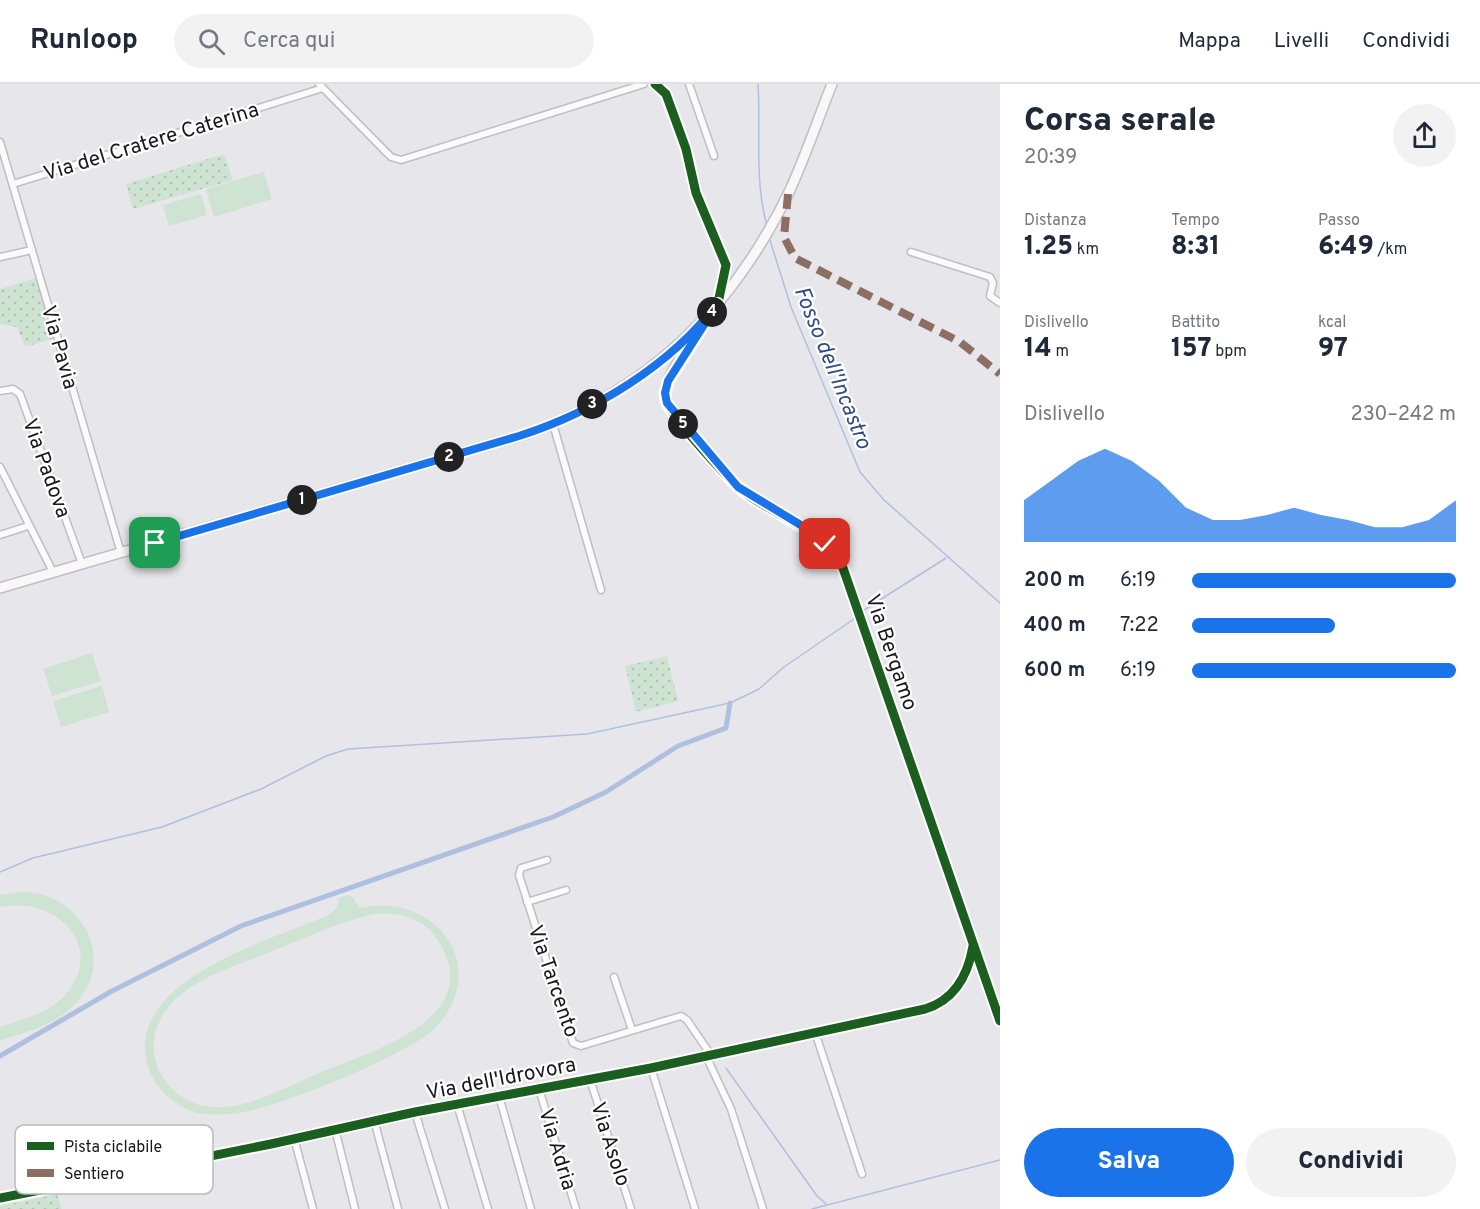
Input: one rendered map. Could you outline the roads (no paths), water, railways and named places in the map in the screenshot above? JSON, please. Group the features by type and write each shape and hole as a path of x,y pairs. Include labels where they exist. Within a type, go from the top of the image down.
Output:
{"street":[{"path":"321,86 391,157 401,160 644,84"},
{"path":"655,84 666,94 687,153 698,199 725,260 726,268 718,303"},
{"path":"689,84 714,156"},
{"path":"0,588 519,436 553,424 612,393 661,360 694,332 718,303 777,214 793,182 832,84"},
{"name":"Via del Cratere Caterina","path":"13,184 321,86"},
{"name":"Via Pavia","path":"0,142 120,553"},
{"path":"0,257 32,250"},
{"path":"911,252 989,276 993,283 990,296 1000,303"},
{"name":"Via Bergamo","path":"718,303 668,381 666,401 731,481 752,497 809,531 829,549 843,568 1000,1021"},
{"name":"Via Padova","path":"0,391 13,389 20,394 82,564"},
{"path":"553,424 601,590"},
{"path":"0,468 53,572"},
{"path":"0,535 28,526"},
{"name":"Via Tarcento","path":"547,860 519,871 573,1043 581,1046 683,1017 708,1055"},
{"name":"Via Tarcento","path":"527,902 566,890"},
{"name":"Via dell'Idrovora","path":"213,1155 374,1120 651,1068 921,1010 940,1004 953,993 963,978 973,946"},
{"path":"614,977 633,1030"},
{"path":"815,1032 862,1174"},
{"path":"708,1055 731,1109 763,1209"},
{"path":"651,1068 695,1209"},
{"name":"Via Asolo","path":"590,1079 631,1209"},
{"name":"Via Adria","path":"539,1089 576,1209"},
{"path":"499,1096 531,1209"},
{"path":"457,1104 488,1209"},
{"path":"415,1112 445,1209"},
{"path":"374,1120 398,1209"},
{"path":"335,1129 355,1209"},
{"path":"294,1138 313,1209"},
{"name":"Via dell'Idrovora","path":"0,1198 20,1194"}],"waterway":[{"name":"Fosso dell'Incastro","path":"758,84 759,173 767,226"},
{"name":"Fosso dell'Incastro","path":"769,237 791,307 860,472 884,500 1000,603"},
{"path":"864,610 946,558"},
{"path":"0,872 33,858 162,827 261,789 326,756 348,749 587,734 730,703 759,689 784,667 854,619"},
{"path":"0,1056 112,991 241,926 553,817 606,792 678,746 726,728 730,703"},
{"path":"726,1068 817,1196 826,1204"},
{"path":"812,1209 1000,1160"}]}
